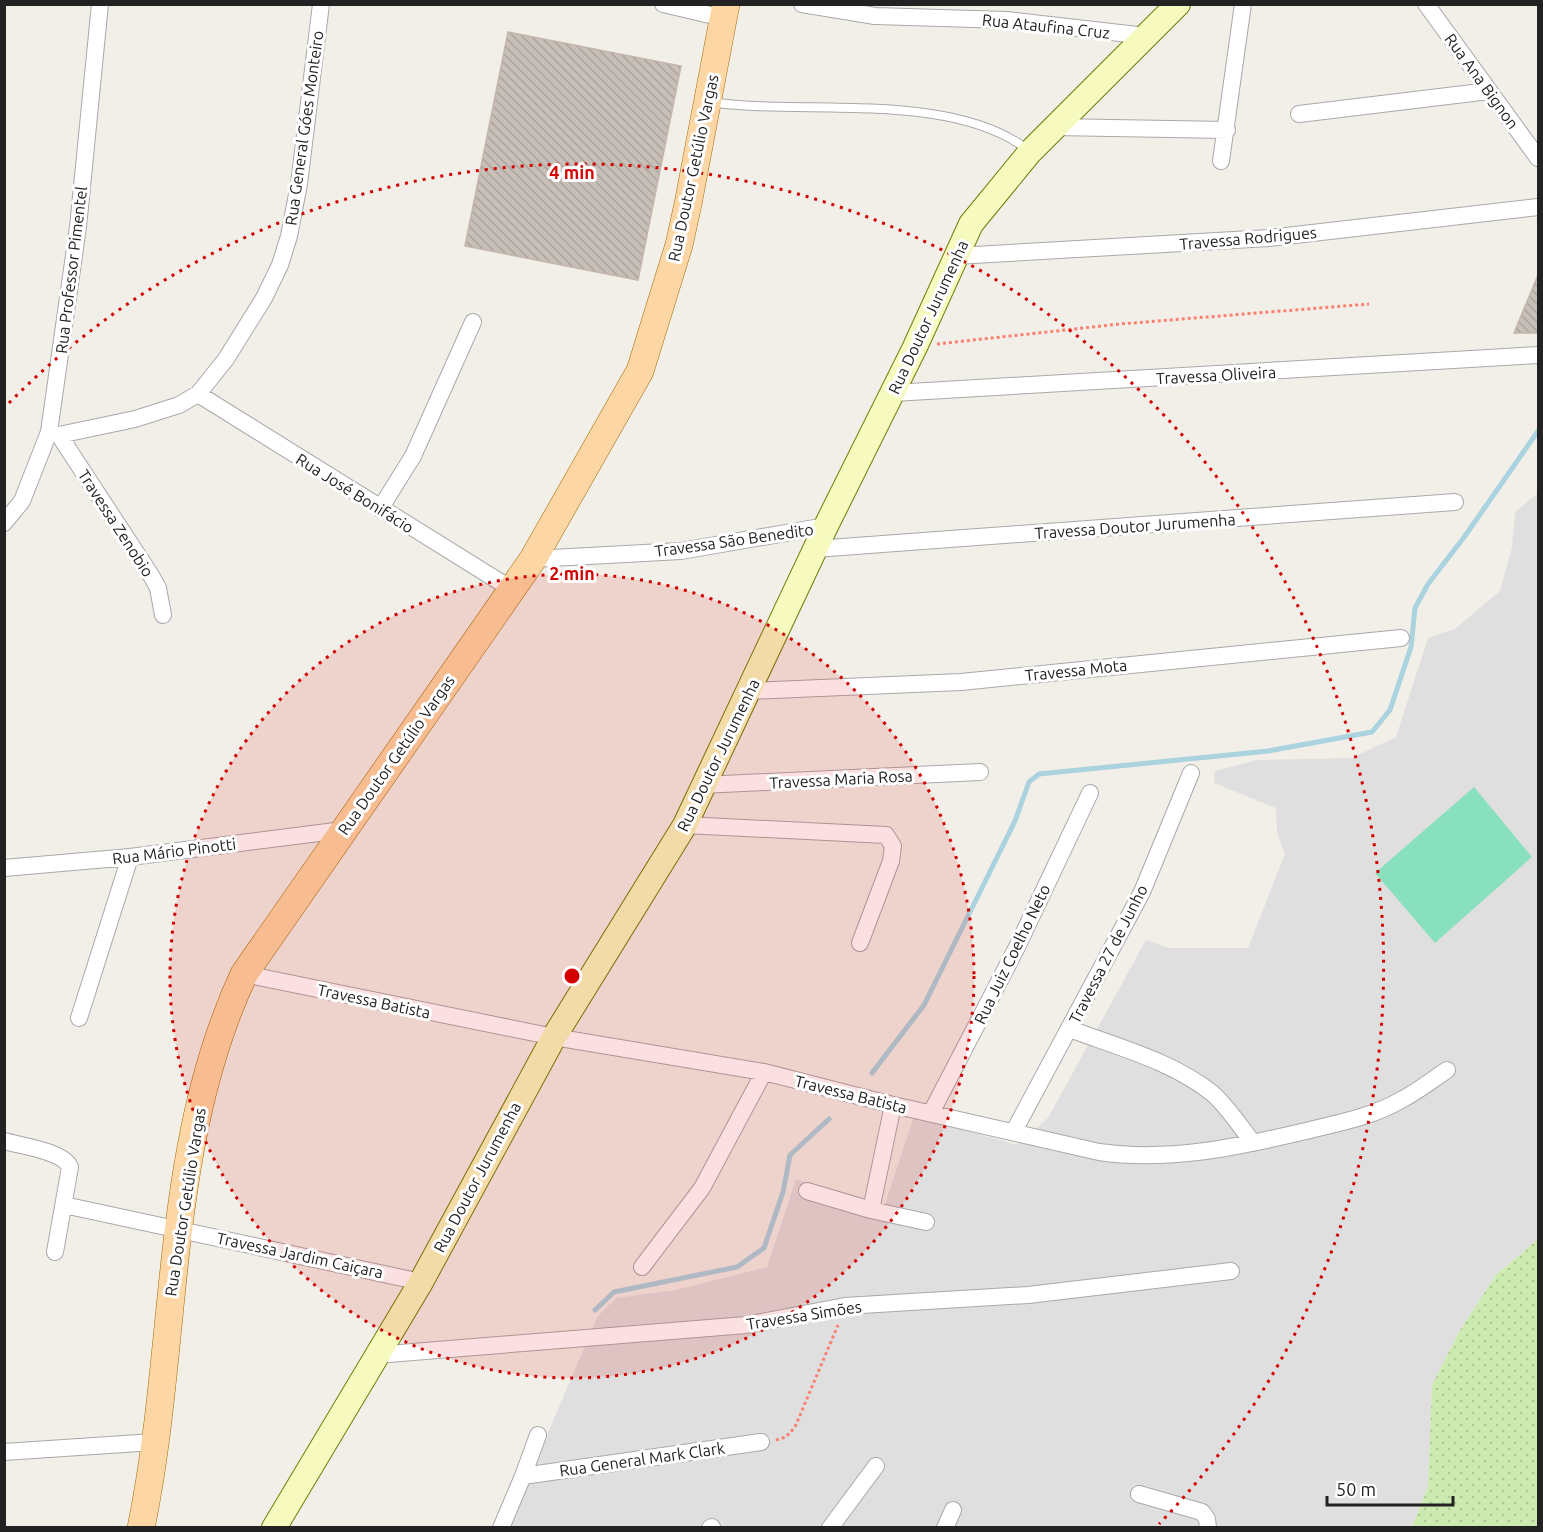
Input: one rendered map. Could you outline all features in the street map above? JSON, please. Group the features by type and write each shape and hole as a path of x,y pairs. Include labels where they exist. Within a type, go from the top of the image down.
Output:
{"main road":[{"name":"Rua Doutor Jurumenha","path":"274,1527 421,1282 554,1037 685,825 826,526 915,347 971,224 1030,152 1178,4"},
{"name":"Rua Doutor Getúlio Vargas","path":"141,1527 154,1442 178,1229 191,1141 224,1015 244,974 513,590 640,371 679,245 709,102 725,11"}],"street":[{"name":"Rua Professor Pimentel","path":"4,523 22,501 54,433 78,227 100,4"},
{"name":"Rua General Góes Monteiro","path":"54,433 135,419 179,405 198,394 226,359 264,298 280,265 289,236 299,184 321,4"},
{"path":"663,4 725,11"},
{"name":"Rua Ataufina Cruz","path":"802,4 875,16 911,11 1146,36"},
{"path":"1221,161 1243,4"},
{"name":"Rua Ana Bignon","path":"1426,4 1539,158"},
{"path":"1299,114 1489,91"},
{"path":"1054,127 1227,130"},
{"name":"Travessa Rodrigues","path":"956,256 1269,238 1539,207"},
{"path":"380,509 413,456 473,321"},
{"name":"Travessa Oliveira","path":"893,393 1539,355"},
{"name":"Rua José Bonifácio","path":"198,394 513,590"},
{"name":"Travessa Zenobio","path":"54,433 152,577 158,588 163,615"},
{"name":"Travessa Doutor Jurumenha","path":"815,549 1455,502"},
{"name":"Travessa São Benedito","path":"533,559 681,551 826,526"},
{"name":"Travessa Mota","path":"749,691 961,682 1401,638"},
{"name":"Travessa Maria Rosa","path":"702,785 980,772"},
{"name":"Travessa 27 de Junho","path":"1014,1131 1142,892 1191,773"},
{"name":"Rua Juiz Coelho Neto","path":"931,1113 1017,947 1090,793"},
{"path":"685,825 886,835 893,846 891,861 860,943"},
{"name":"Rua Mário Pinotti","path":"4,868 130,857 343,830"},
{"path":"79,1018 130,857"},
{"name":"Travessa Batista","path":"244,974 554,1037 764,1072 893,1105 1099,1152 1131,1157 1192,1152 1253,1143 1374,1113 1401,1100 1447,1070"},
{"path":"1070,1029 1159,1062 1188,1077 1212,1093 1253,1143"},
{"path":"642,1267 702,1188 764,1072"},
{"path":"871,1210 893,1105"},
{"path":"4,1141 59,1156 68,1161 70,1176 55,1252"},
{"path":"807,1191 871,1210 926,1222"},
{"name":"Travessa Jardim Caiçara","path":"64,1205 421,1282"},
{"name":"Travessa Simões","path":"376,1355 746,1325 845,1306 1028,1295 1231,1271"},
{"path":"501,1527 538,1435"},
{"path":"4,1452 154,1442"},
{"name":"Rua General Mark Clark","path":"523,1476 761,1442"},
{"path":"830,1527 876,1466"},
{"path":"1139,1494 1202,1512 1208,1519 1208,1527"},
{"path":"945,1527 953,1510"}],"lane":[{"path":"709,102 946,115 1011,137 1030,152"}],"path":[{"path":"915,347 1097,326 1369,304"},
{"path":"761,1442 786,1437 795,1427 845,1306"}],"shaded area":[{"path":"1538,493 1538,1239 1496,1275 1460,1330 1432,1385 1428,1487 1412,1527 507,1528 598,1316 616,1298 676,1290 767,1267 796,1179 883,1210 914,1116 1017,1145 1048,1118 1146,940 1169,948 1248,948 1285,854 1277,833 1276,808 1214,783 1215,771 1257,760 1352,758 1396,737 1428,638 1455,629 1500,591 1512,548 1515,512"}],"green space":[{"path":"1474,787 1532,857 1435,943 1375,873"},
{"path":"1538,1239 1538,1527 1412,1527 1428,1487 1432,1385 1460,1330 1496,1275"}],"building":[{"path":"508,32 681,66 638,280 465,246"},
{"path":"1538,275 1538,333 1514,333"}],"waterway":[{"path":"872,1073 924,1005 1015,821 1029,782 1039,774 1268,751 1372,732 1390,710 1411,647 1415,608 1428,584 1465,536 1538,431"},
{"path":"595,1310 614,1292 737,1267 764,1248 783,1192 790,1155 829,1119"}]}
